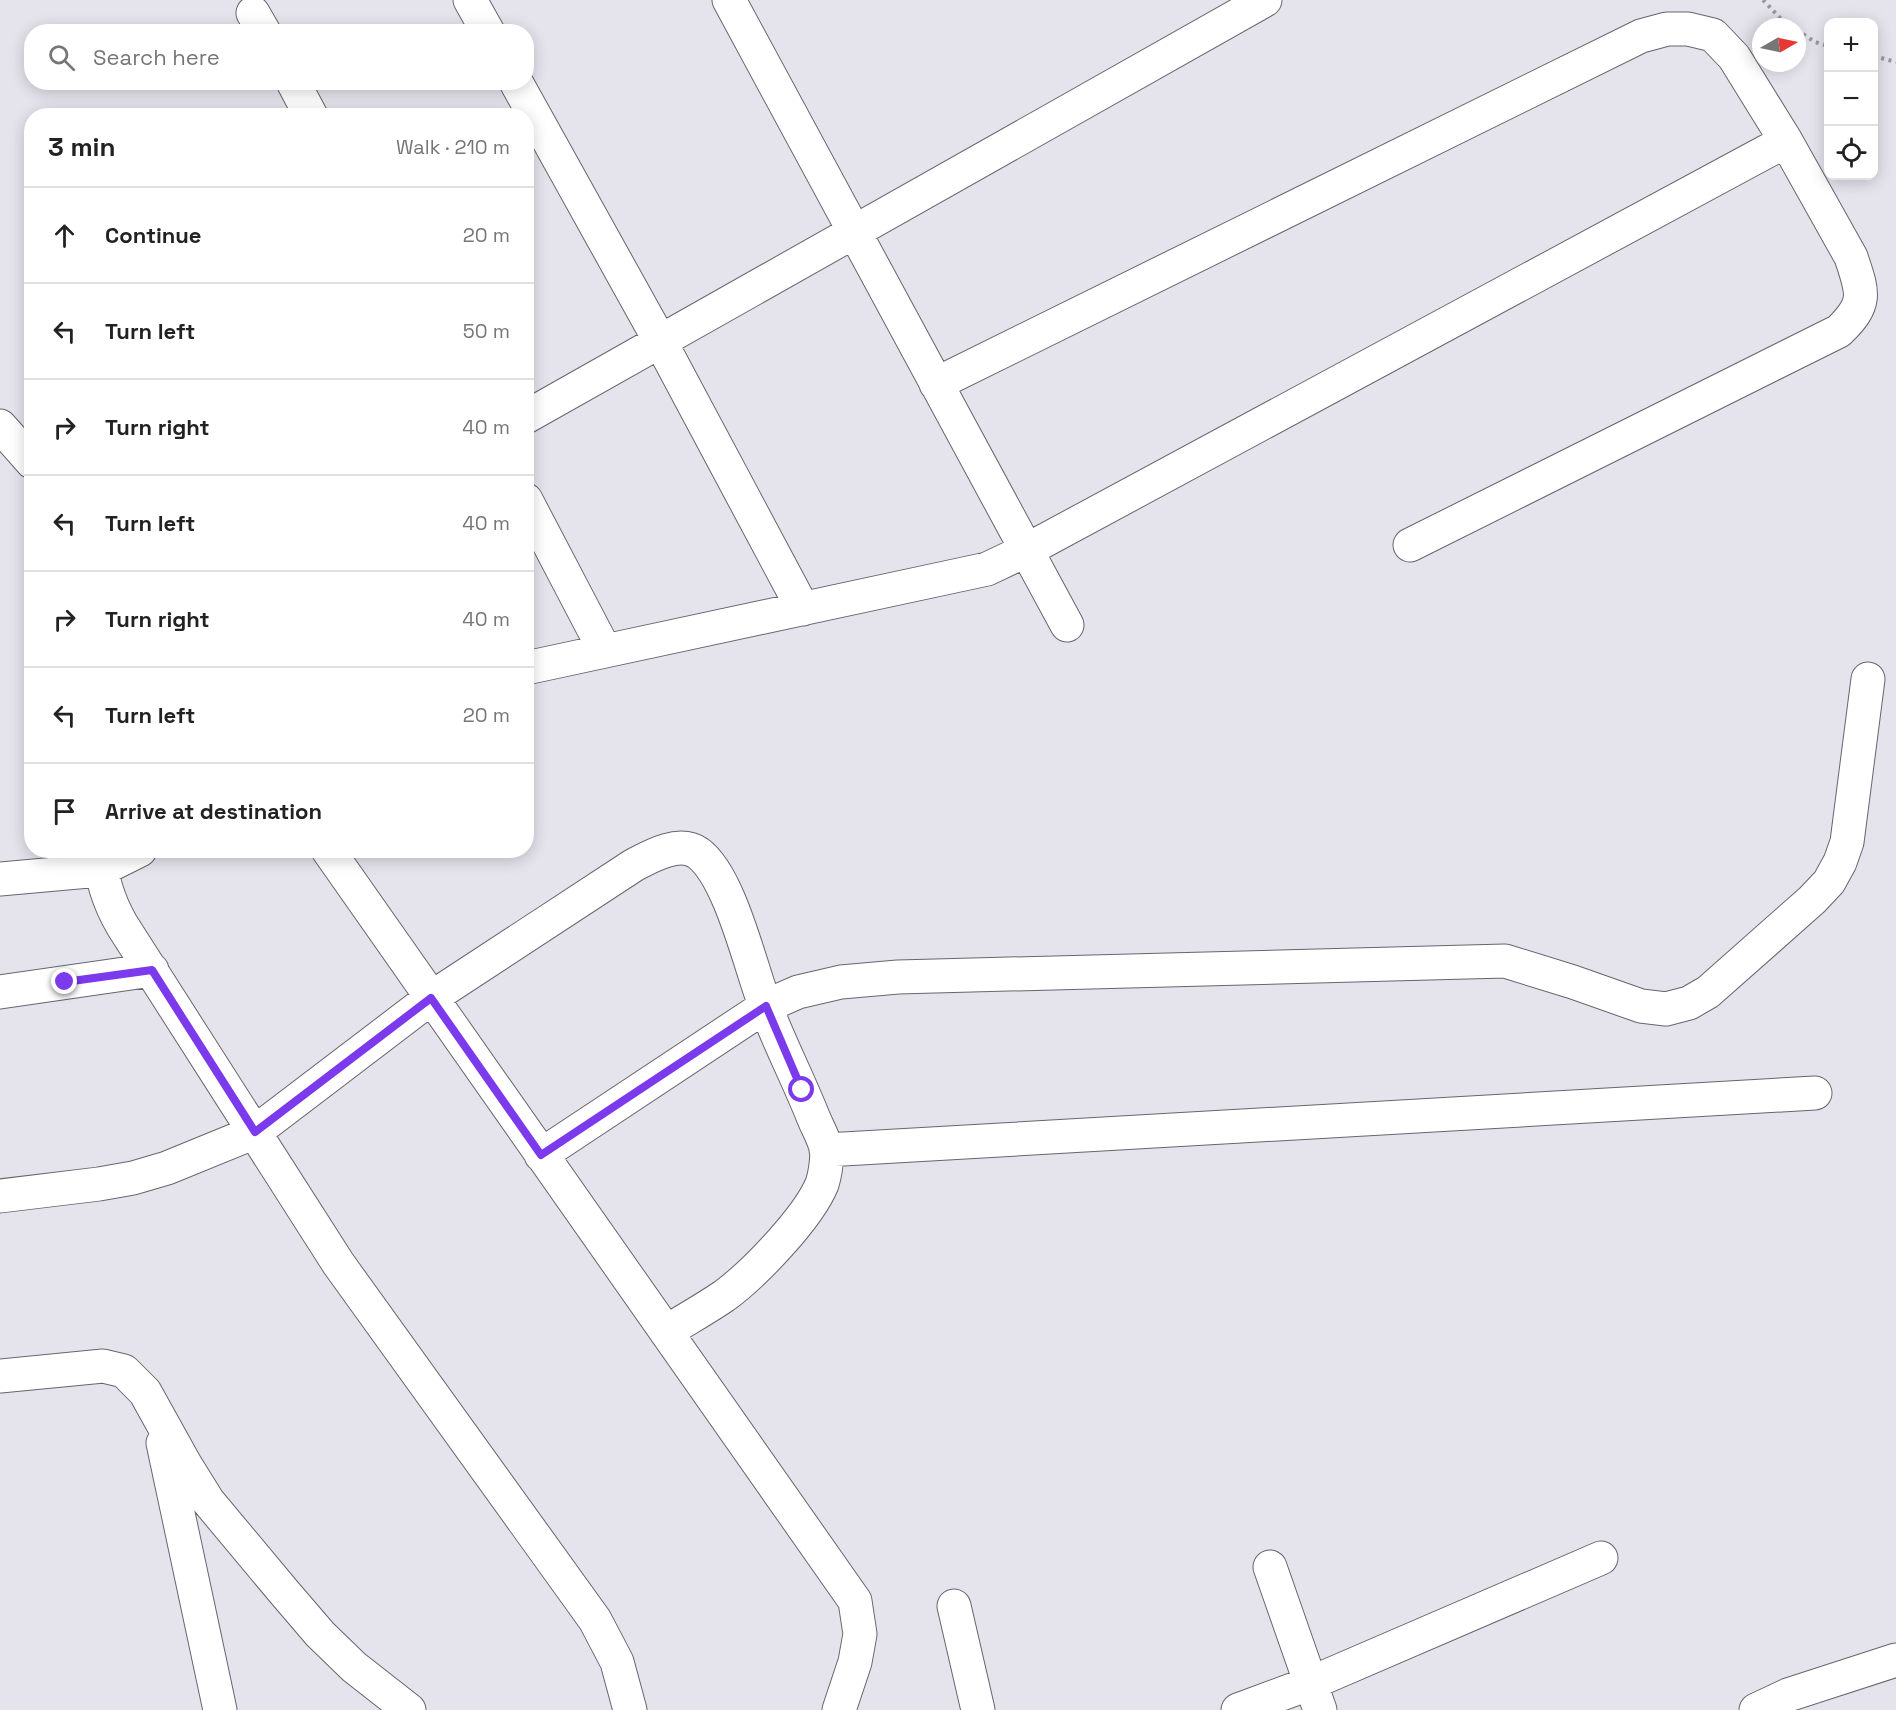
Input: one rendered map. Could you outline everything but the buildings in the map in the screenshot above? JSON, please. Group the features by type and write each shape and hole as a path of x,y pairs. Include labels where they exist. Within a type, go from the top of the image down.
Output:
{"street":[{"path":"470,0 484,24"},
{"path":"729,0 1067,625"},
{"path":"534,412 1265,0"},
{"path":"936,384 1641,36 1667,28 1689,29 1713,35 1734,57 1786,141 1851,257 1862,299 1853,317 1839,331 1410,545"},
{"path":"297,90 307,108"},
{"path":"520,90 530,108"},
{"path":"534,114 660,341 803,609"},
{"path":"534,666 987,568 1027,550 1786,141"},
{"path":"0,426 24,453"},
{"path":"534,515 605,651"},
{"path":"541,1155 766,1006 798,992 841,982 898,977 1505,961 1641,1006 1666,1009 1689,1003 1708,992 1812,900 1829,882 1840,862 1846,842 1868,679"},
{"path":"0,1196 133,1178 167,1168 255,1132 431,998 634,865 657,853 682,848 696,851 711,865 728,896 766,1006 826,1150 823,1183 791,1232 725,1295 666,1332"},
{"path":"334,858 855,1601 860,1634 855,1662 839,1710"},
{"path":"0,879 99,860 112,908 338,1263 595,1620 616,1662 630,1710"},
{"path":"0,992 152,970"},
{"path":"826,1150 1815,1093"},
{"path":"0,1376 103,1366 124,1371 145,1392 208,1501 291,1600 320,1634 354,1667 409,1710"},
{"path":"156,1412 220,1710"},
{"path":"1238,1710 1316,1697 1601,1558"},
{"path":"1270,1567 1316,1697"},
{"path":"954,1606 978,1710"},
{"path":"1756,1710 1788,1695 1896,1660"}],"path":[{"path":"1763,0 1780,18"},
{"path":"1806,36 1824,45"},
{"path":"1878,57 1896,62"}],"route":[{"path":"65,982 152,970 255,1132 431,998 541,1155 766,1006 802,1090"}]}
